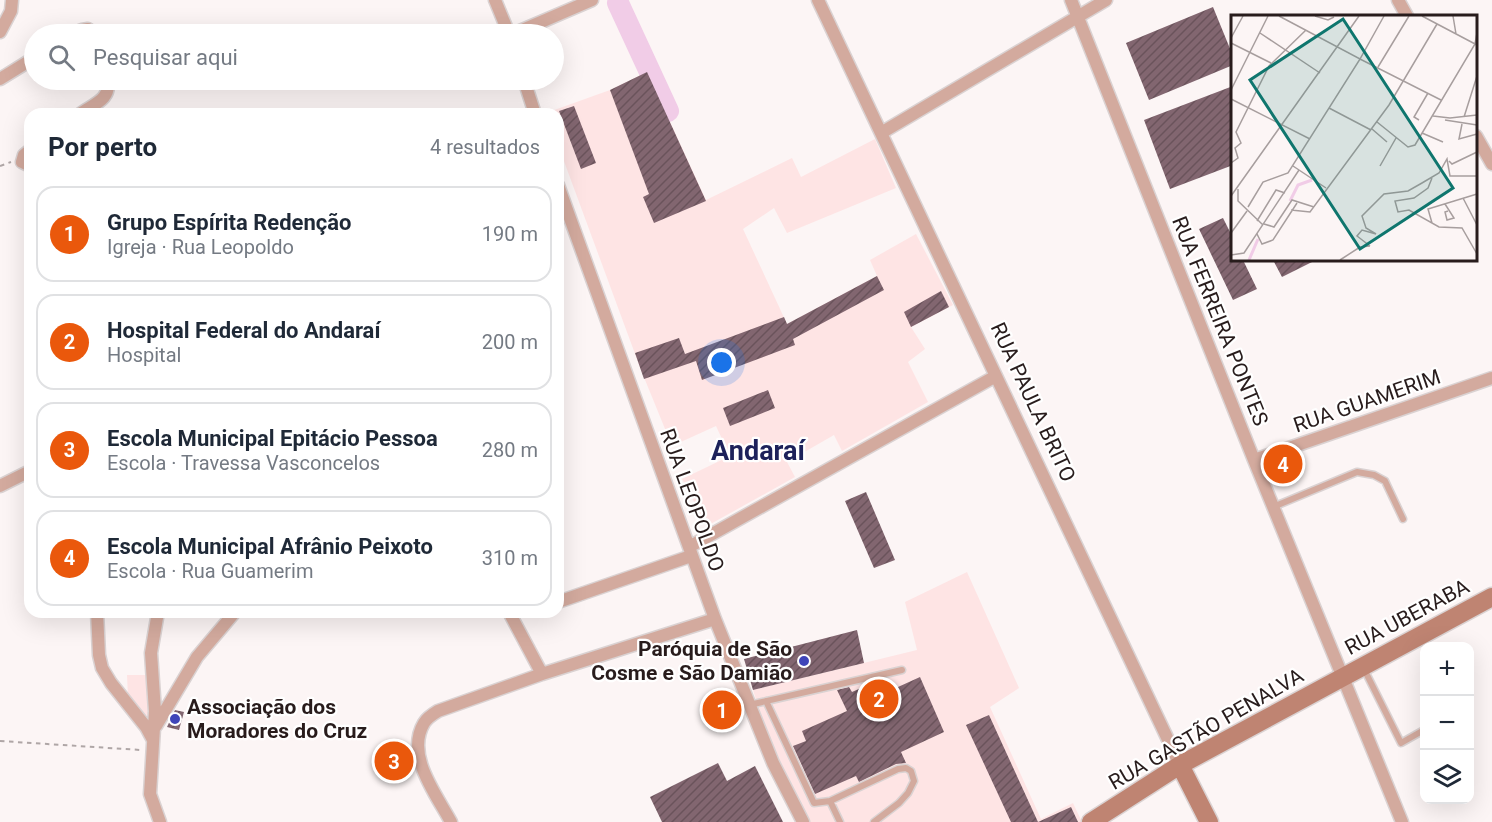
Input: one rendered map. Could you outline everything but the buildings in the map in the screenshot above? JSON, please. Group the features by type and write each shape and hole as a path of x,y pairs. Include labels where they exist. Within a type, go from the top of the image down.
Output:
{"main road":[{"name":"RUA UBERABA","path":"1343,676 1492,597"},
{"name":"RUA GASTÃO PENALVA","path":"1091,822 1180,765 1343,676"},
{"name":"RUA PAULA BRITO","path":"1180,765 1209,822"}],"street":[{"path":"0,32 11,11 12,0"},
{"path":"495,0 506,24"},
{"path":"535,24 592,0"},
{"name":"RUA PAULA BRITO","path":"818,0 1180,765"},
{"name":"RUA FERREIRA PONTES","path":"1071,0 1254,460 1402,822"},
{"path":"881,133 1106,0"},
{"path":"1398,0 1406,15"},
{"path":"0,79 24,64"},
{"path":"89,108 106,96 109,90"},
{"path":"527,90 533,108"},
{"path":"1477,138 1492,165"},
{"name":"RUA LEOPOLDO","path":"564,202 715,619 773,763 803,822"},
{"path":"564,600 690,552 996,376"},
{"name":"RUA GUAMERIM","path":"1254,460 1492,378"},
{"path":"0,486 24,474"},
{"path":"97,618 102,668 111,683 147,727 154,740"},
{"path":"157,618 151,653 154,740 150,794 160,822"},
{"path":"154,740 197,657 231,618"},
{"path":"512,618 542,674"},
{"path":"451,822 420,763 417,740 425,721 438,711 542,674 715,619"}],"lane":[{"path":"1273,507 1357,472 1374,475 1385,481 1403,519"},
{"path":"1363,666 1401,743 1420,733"},
{"path":"749,705 902,670"},
{"path":"766,701 810,799 814,803 830,801 898,769 906,768 911,771 914,781 908,794 874,822"},
{"path":"830,801 840,822"}],"path":[{"path":"0,741 154,740"}],"shaded area":[{"path":"647,72 706,200 792,158 801,177 875,139 896,188 787,233 774,208 743,229 787,324 877,276 870,260 916,234 953,305 911,327 925,349 908,362 928,402 842,451 834,435 787,462 795,477 707,526 682,479 730,456 716,426 672,446 641,370 564,161 564,108 560,108 610,90"},
{"path":"967,572 1019,688 990,707 1041,819 1073,803 1082,822 807,822 776,762 753,690 917,650 905,602"},
{"path":"127,675 149,675 151,716 143,715 128,697"}],"waterway":[{"path":"618,3 668,111"}],"place":[{"name":"Escola Municipal Afrânio Peixoto","path":"1283,464"},
{"name":"Paróquia de São Cosme e São Damião","path":"804,661"},
{"name":"Hospital Federal do Andaraí","path":"879,699"},
{"name":"Grupo Espírita Redenção","path":"722,710"},
{"name":"Associação dos Moradores do Cruz","path":"175,719"},
{"name":"Escola Municipal Epitácio Pessoa","path":"394,761"}],"district":[{"name":"Andaraí","path":"758,451"}]}
